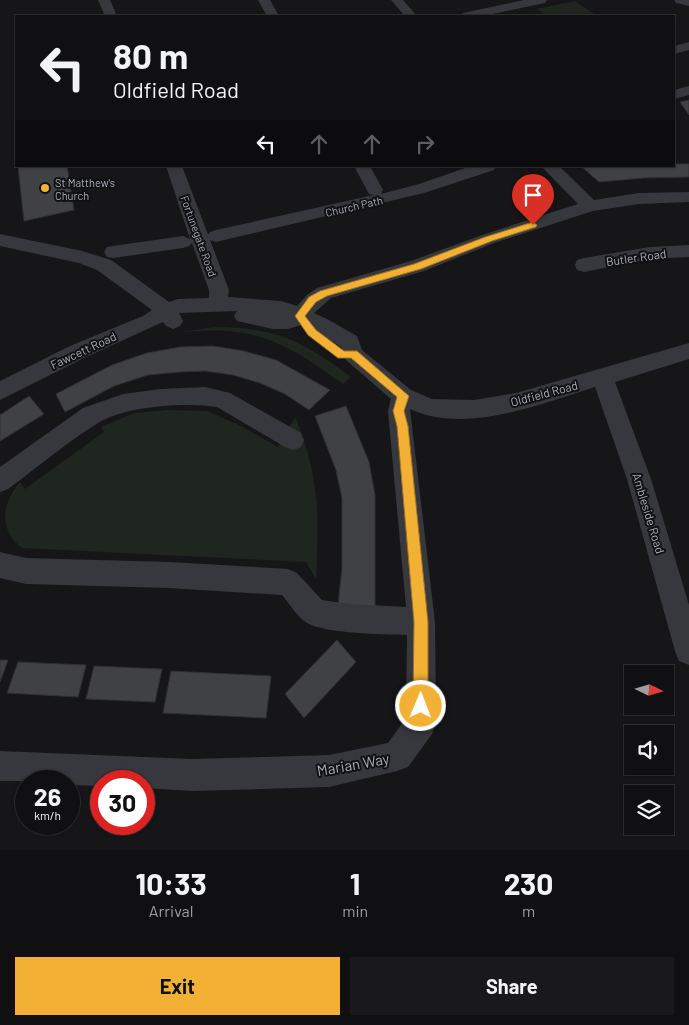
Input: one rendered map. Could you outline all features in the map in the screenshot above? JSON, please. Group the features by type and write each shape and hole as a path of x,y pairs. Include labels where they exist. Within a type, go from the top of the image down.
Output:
{"street":[{"path":"104,0 111,15"},
{"path":"264,0 272,15"},
{"path":"397,0 410,15"},
{"path":"473,15 541,0"},
{"path":"681,0 689,2"},
{"path":"675,50 689,46"},
{"path":"675,94 689,90"},
{"name":"Fortunegate Road","path":"174,167 219,290 218,306"},
{"path":"363,167 375,190"},
{"name":"Church Path","path":"216,236 387,198 424,188 485,167"},
{"path":"550,167 590,206"},
{"path":"0,240 94,261 108,267 166,310 172,321 182,322 218,306 235,314 276,324 300,316 312,299 324,294 417,266 488,239 590,206 606,202 689,197"},
{"path":"113,252 183,242"},
{"name":"Butler Road","path":"584,265 650,253 689,251"},
{"name":"Fawcett Road","path":"0,391 77,352 150,321 166,310"},
{"name":"Oldfield Road","path":"300,316 312,332 342,356 353,354 403,396 430,408 474,409 516,402 689,351"},
{"name":"Ambleside Road","path":"602,376 639,480 689,651"},
{"path":"0,481 11,471 98,412 123,403 161,398 205,396 222,399 293,440"},
{"name":"Marian Way","path":"0,766 192,775 329,772 397,756 420,723 421,622 399,411 403,396"},
{"path":"0,564 26,571 288,582 315,614 421,622"}],"shaded area":[{"path":"575,1 594,14 546,15 537,9"},
{"path":"216,327 256,330 288,339 318,354 351,377 343,384 318,366 280,344 252,335 208,330 180,332"},
{"path":"167,410 207,411 239,425 278,447 295,417 309,458 316,496 318,535 316,579 306,562 22,548 15,541 6,526 5,517 9,500 20,482 25,489 104,432 101,427 134,413"}],"building":[{"path":"689,100 689,115 680,102"},
{"path":"675,164 689,164 689,177 643,178 599,182 582,167 675,167"},
{"name":"St Matthew's Church","path":"18,167 67,167 74,210 24,221"},
{"path":"213,346 244,351 276,360 330,390 309,410 285,394 260,383 233,375 205,371 148,375 114,386 65,412 56,394 112,365 147,353 180,347"},
{"path":"29,396 44,414 0,441 0,415"},
{"path":"346,406 369,462 375,495 375,609 338,606 342,568 342,498 336,470 315,416"},
{"path":"337,640 356,662 304,718 285,694"},
{"path":"0,660 8,660 0,682"},
{"path":"18,662 86,665 78,697 7,693"},
{"path":"94,666 162,669 155,702 86,699"},
{"path":"171,671 271,676 266,718 163,713"}],"place":[{"name":"St Matthew's Church","path":"45,188"}],"route":[{"path":"421,706 421,622 399,411 403,396 353,354 342,356 312,332 300,316 312,299 324,294 417,266 488,239 533,225"}]}
